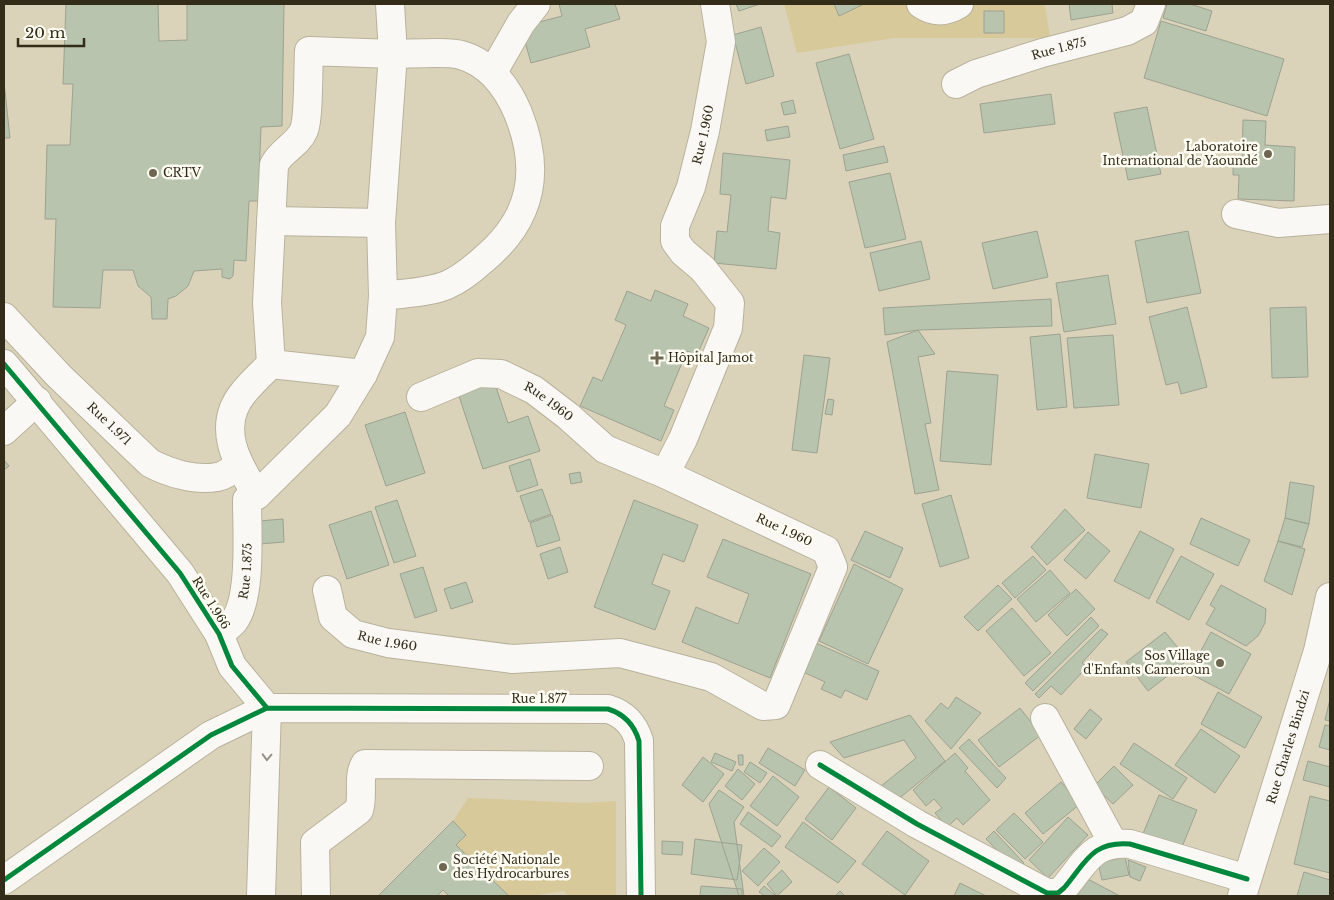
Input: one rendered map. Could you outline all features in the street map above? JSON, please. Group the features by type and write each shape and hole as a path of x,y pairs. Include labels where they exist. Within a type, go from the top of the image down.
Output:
{"street":[{"path":"383,296 429,290 447,285 466,275 498,248 520,218 532,178 527,136 515,105 494,72 461,54 393,54 308,51 305,128 295,142 278,156 274,165 267,303 271,364 242,393 230,418 232,444 238,465 252,498 338,415 363,374 380,337 383,296 381,223 393,54 390,4"},
{"path":"494,72 521,23 536,4"},
{"name":"Rue 1.960","path":"327,590 333,617 353,634 388,643 512,659 620,653 711,677 764,706 776,705 833,567 826,550 665,474 683,439 728,328 730,311 730,303 721,289 703,269 683,252 675,241 675,226 691,186 705,131 721,42 716,4"},
{"path":"921,4 940,11 949,10 959,4"},
{"name":"Rue 1.875","path":"956,84 976,74 1042,53 1127,31 1144,22 1151,4"},
{"path":"1236,214 1278,223 1330,219"},
{"path":"271,221 381,223"},
{"name":"Rue 1.971","path":"4,317 59,376 150,463 166,471 189,476 216,478 238,465"},
{"name":"Rue 1.966","path":"4,364 180,573 219,634 232,666 267,708"},
{"path":"271,364 363,374"},
{"name":"Rue 1960","path":"422,396 478,373 501,374 534,390 568,416 605,449 665,474"},
{"path":"4,431 37,401"},
{"name":"Rue 1.875","path":"219,634 234,620 244,599 252,498"},
{"name":"Rue Charles Bindzi","path":"1245,888 1324,651 1330,597"},
{"path":"4,880 211,735 267,708 261,896"},
{"name":"Rue 1.877","path":"267,708 608,710 617,712 630,723 639,741 641,896"},
{"path":"1045,718 1113,843"},
{"path":"316,896 315,843 359,810 362,801 361,771 365,764 589,766"},
{"path":"820,765 917,824 1047,893 1058,893 1099,847 1113,843 1130,844 1245,888"}],"shaded area":[{"path":"784,4 834,4 839,15 864,4 1045,4 1050,38 894,38 797,53"},
{"path":"468,798 584,803 616,801 616,896 567,896 564,891 532,896 509,896 456,845 465,835 453,821"}],"building":[{"name":"CRTV","path":"66,4 158,4 159,41 187,40 187,4 284,4 282,126 261,127 258,201 249,201 246,261 234,260 233,276 230,279 222,277 222,269 194,271 188,286 176,296 168,299 167,319 152,319 151,297 138,286 133,270 103,270 100,308 53,307 56,219 45,219 47,145 70,145 73,84 63,84"},
{"path":"559,4 615,4 620,19 585,29 590,47 531,63 521,27 562,16"},
{"path":"736,4 760,4 739,11"},
{"path":"834,4 864,4 839,16"},
{"path":"1069,4 1112,4 1113,13 1071,20"},
{"path":"1167,4 1190,4 1212,11 1206,31 1163,18"},
{"path":"984,11 1004,11 1004,33 984,33"},
{"path":"1161,21 1284,59 1267,116 1144,78"},
{"path":"761,27 774,76 746,84 733,35"},
{"path":"849,54 874,139 840,149 816,63"},
{"path":"4,82 10,138 4,138"},
{"path":"1051,94 1055,124 984,133 980,104"},
{"path":"793,100 796,113 784,115 781,103"},
{"path":"1147,107 1161,174 1128,180 1114,113"},
{"name":"Laboratoire International de Yaoundé","path":"1243,120 1266,121 1265,145 1295,147 1294,201 1238,199 1239,175 1233,175 1233,162 1242,162"},
{"path":"788,126 790,137 767,141 765,130"},
{"path":"884,146 888,162 846,171 843,155"},
{"path":"723,153 790,160 786,199 771,197 768,231 780,233 776,269 714,263 717,231 727,232 731,195 720,194"},
{"path":"890,173 906,239 865,248 849,182"},
{"path":"1037,231 1048,277 993,289 982,243"},
{"path":"1188,231 1201,293 1147,303 1135,241"},
{"path":"921,241 930,279 879,291 870,253"},
{"path":"1108,275 1116,324 1064,332 1056,283"},
{"path":"655,290 688,304 683,316 709,328 697,355 687,351 664,406 674,410 661,441 580,406 593,377 602,381 626,325 615,320 627,291 651,301"},
{"path":"1051,299 1052,326 918,330 885,335 883,308"},
{"path":"1187,307 1207,387 1181,394 1178,382 1166,385 1149,317"},
{"path":"1306,307 1308,377 1272,378 1270,308"},
{"path":"918,330 935,354 918,357 931,423 925,424 939,490 915,494 887,342"},
{"path":"1060,334 1067,407 1037,410 1030,337"},
{"path":"1113,335 1119,405 1074,408 1067,338"},
{"path":"804,355 830,358 817,453 792,450"},
{"path":"947,371 998,375 991,465 940,461"},
{"path":"494,381 508,423 528,416 540,451 483,469 458,393"},
{"path":"828,399 834,400 832,415 825,414"},
{"path":"405,412 425,473 386,486 365,425"},
{"path":"1095,454 1149,464 1141,508 1087,498"},
{"path":"530,459 538,485 517,492 509,466"},
{"path":"4,460 9,466 4,470"},
{"path":"580,472 582,482 571,484 569,474"},
{"path":"1290,482 1314,486 1309,524 1285,518"},
{"path":"542,489 551,514 529,522 520,496"},
{"path":"951,495 969,558 940,567 922,504"},
{"path":"397,500 416,556 394,563 375,507"},
{"path":"634,500 698,525 684,562 663,554 652,584 670,591 655,630 594,607"},
{"path":"1065,509 1085,530 1047,565 1031,547"},
{"path":"371,511 389,565 347,579 329,525"},
{"path":"552,515 560,540 537,547 530,523"},
{"path":"1201,518 1250,540 1238,566 1190,544"},
{"path":"1285,518 1309,524 1302,547 1278,541"},
{"path":"283,519 284,542 260,544 259,521"},
{"path":"865,531 903,548 890,578 851,560"},
{"path":"1140,531 1174,549 1149,599 1114,581"},
{"path":"1088,532 1110,551 1086,579 1064,560"},
{"path":"723,539 811,574 770,678 682,642 696,607 738,624 749,594 707,577"},
{"path":"1278,541 1305,549 1292,595 1264,581"},
{"path":"560,547 568,572 548,579 540,554"},
{"path":"1033,556 1046,570 1015,598 1002,583"},
{"path":"1181,556 1214,574 1189,620 1156,602"},
{"path":"854,564 903,589 868,664 819,641"},
{"path":"423,567 437,611 415,618 400,574"},
{"path":"1050,570 1070,593 1036,622 1017,599"},
{"path":"466,582 473,602 451,609 444,589"},
{"path":"998,585 1012,599 978,631 964,617"},
{"path":"1221,585 1266,609 1265,623 1258,636 1246,646 1206,624 1215,608 1210,605"},
{"path":"1076,589 1095,609 1067,636 1048,615"},
{"path":"1012,608 1051,653 1024,676 986,631"},
{"path":"1091,617 1099,626 1033,691 1025,683"},
{"path":"1101,629 1108,634 1082,663 1087,667 1061,695 1051,686 1039,698 1035,694"},
{"path":"1165,632 1188,660 1148,691 1126,662"},
{"name":"Sos Village d'Enfants Cameroun","path":"1211,632 1251,654 1229,694 1189,673"},
{"path":"816,643 879,671 867,700 845,690 841,698 821,689 825,682 803,672"},
{"path":"1218,692 1262,717 1245,748 1201,724"},
{"path":"956,697 981,713 951,749 925,721 941,703 948,709"},
{"path":"1330,699 1330,721 1325,720"},
{"path":"1020,708 1041,735 999,767 978,740"},
{"path":"1090,709 1102,719 1086,739 1074,729"},
{"path":"910,715 945,761 891,805 876,790 916,758 904,740 844,758 830,742"},
{"path":"1325,725 1330,726 1330,750 1319,747"},
{"path":"1201,729 1240,756 1215,793 1175,765"},
{"path":"969,739 1006,778 997,788 959,748"},
{"path":"1134,743 1187,778 1173,799 1120,764"},
{"path":"768,748 805,770 795,786 759,763"},
{"path":"715,753 736,762 732,771 711,762"},
{"path":"955,753 968,768 965,771 990,800 963,825 957,818 947,827 935,813 942,808 934,799 926,806 913,790"},
{"path":"738,755 743,755 743,765 739,765"},
{"path":"703,757 724,774 703,802 682,785"},
{"path":"1308,761 1330,767 1330,787 1303,780"},
{"path":"750,762 767,773 760,783 744,772"},
{"path":"1114,766 1133,785 1113,804 1094,786"},
{"path":"738,769 755,784 742,800 725,786"},
{"path":"773,776 799,797 777,826 750,806"},
{"path":"1061,782 1080,804 1043,834 1025,813"},
{"path":"829,787 856,808 832,840 805,819"},
{"path":"719,790 744,807 734,822 744,896 739,896 709,804"},
{"path":"1159,795 1197,810 1178,857 1140,841"},
{"path":"1310,796 1330,801 1330,873 1294,864"},
{"path":"748,812 781,836 772,847 740,824"},
{"path":"1014,813 1043,842 1025,859 996,830"},
{"path":"1068,817 1088,835 1048,878 1029,860"},
{"name":"Société Nationale des Hydrocarbures","path":"453,821 466,835 456,845 509,896 449,896 443,890 437,896 378,896"},
{"path":"803,822 856,861 838,883 785,847"},
{"path":"887,831 929,861 905,895 862,864"},
{"path":"994,831 1024,863 1017,871 986,839"},
{"path":"695,839 742,845 737,880 691,874"},
{"path":"662,841 683,842 682,855 662,854"},
{"path":"764,848 780,862 758,886 742,871"},
{"path":"1125,857 1129,875 1102,880 1098,863"},
{"path":"1128,860 1146,867 1140,881 1130,877"},
{"path":"782,870 792,882 777,896 767,884"},
{"path":"1304,872 1330,880 1330,896 1297,896"},
{"path":"1082,876 1120,896 1071,896"},
{"path":"960,883 986,896 954,896"},
{"path":"701,886 742,889 742,896 700,896"},
{"path":"764,886 776,896 765,896 759,892"},
{"path":"840,891 845,896 835,896"}],"cycle path":[{"path":"4,364 180,573 219,634 232,666 267,708"},
{"path":"4,880 211,735 267,708 608,709 628,721 639,741 641,896"},
{"path":"820,765 917,824 1047,893 1058,893 1091,855 1107,846 1117,844 1130,844 1247,879"}],"place":[{"name":"Laboratoire International de Yaoundé","path":"1268,154"},
{"name":"CRTV","path":"153,173"},
{"name":"Hôpital Jamot","path":"657,358"},
{"name":"Sos Village d'Enfants Cameroun","path":"1220,663"},
{"name":"Société Nationale des Hydrocarbures","path":"443,867"}]}
